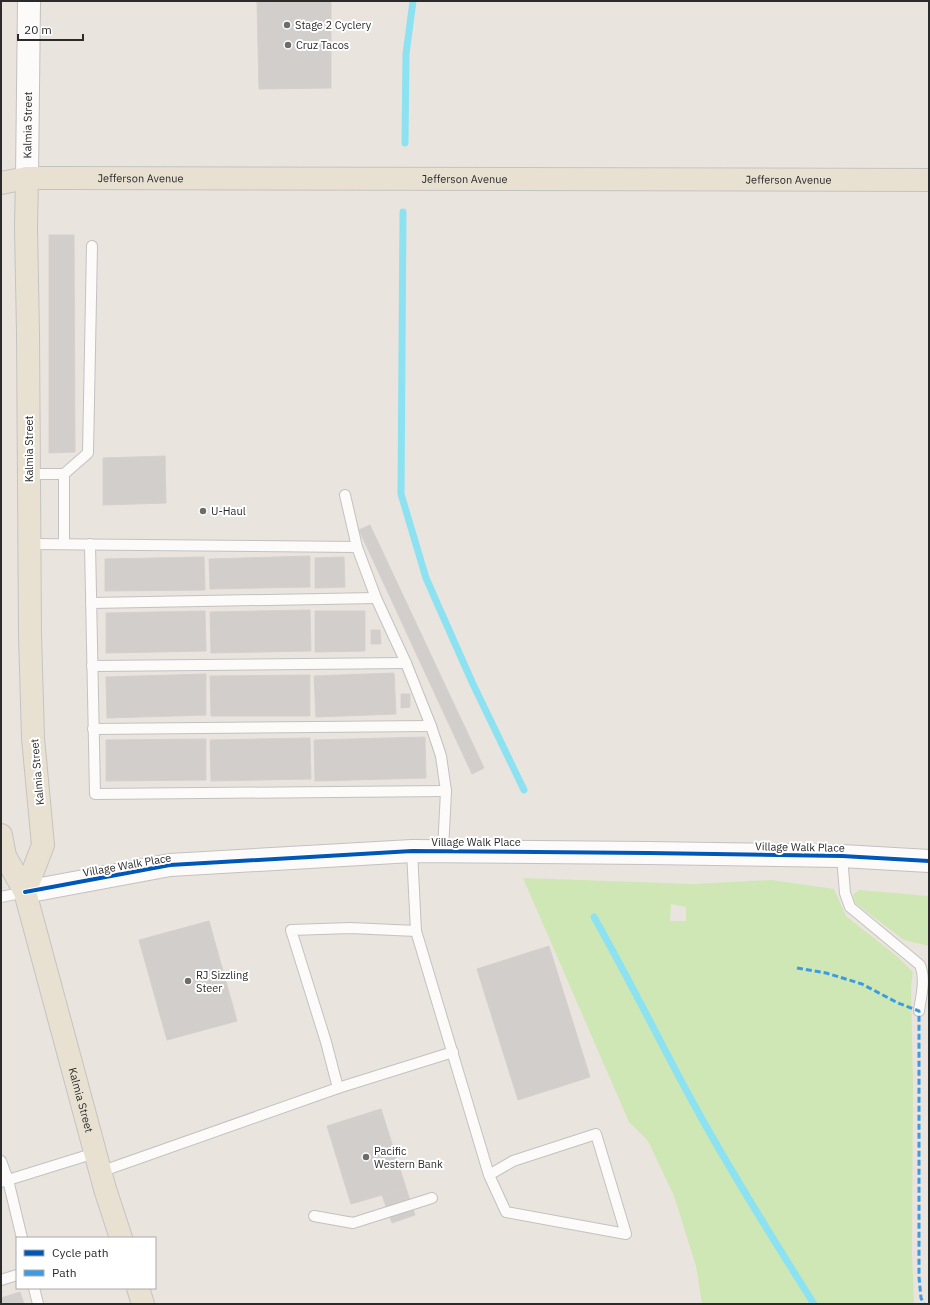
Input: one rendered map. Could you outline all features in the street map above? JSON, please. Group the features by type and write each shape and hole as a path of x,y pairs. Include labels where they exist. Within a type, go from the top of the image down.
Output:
{"main road":[{"name":"Jefferson Avenue","path":"1,183 28,178 222,177 372,179 929,180"},
{"name":"Kalmia Street","path":"25,892 43,845 33,738 30,634 26,227 28,178"},
{"name":"Kalmia Street","path":"1,835 5,856 25,892 105,1189 121,1237"},
{"path":"138,1289 143,1304"}],"street":[{"name":"Kalmia Street","path":"28,178 29,1"},
{"name":"Village Walk Place","path":"25,892 170,865 412,851 842,856 929,861"}],"lane":[{"path":"29,474 64,474 88,453 92,246"},
{"path":"64,474 64,544"},
{"path":"345,495 357,547 376,598 406,663 431,726 441,756 446,791 443,851"},
{"path":"30,544 357,547"},
{"path":"90,544 95,794 446,791"},
{"path":"91,603 376,598"},
{"path":"92,666 406,663"},
{"path":"94,729 431,726"},
{"path":"412,851 416,931 490,1176 506,1212 626,1234 596,1134 513,1161 490,1176"},
{"path":"842,856 845,893 850,907 920,965 923,981 919,1010"},
{"path":"1,897 25,892"},
{"path":"338,1088 326,1042 291,930 350,928 416,931"},
{"path":"4,1181 98,1162 453,1052"},
{"path":"1,1161 4,1181 22,1237"},
{"path":"314,1216 353,1223 432,1198"},
{"path":"1,1280 16,1275"},
{"path":"34,1289 38,1304"}],"green space":[{"path":"523,878 693,884 771,880 834,889 846,916 898,957 913,972 911,986 913,1084 912,1252 914,1304 702,1304 696,1266 674,1196 648,1141 629,1122","holes":["671,904 686,907 686,921 670,921"]},
{"path":"859,890 929,896 929,946 904,940 855,903 853,895"}],"building":[{"path":"257,1 331,1 331,88 259,89"},
{"path":"49,235 74,235 75,452 49,453"},
{"path":"165,456 166,503 103,505 103,458"},
{"path":"370,525 484,768 472,774 359,530"},
{"path":"310,556 310,587 210,589 209,559"},
{"path":"204,557 205,590 105,591 105,559"},
{"path":"344,557 345,587 315,588 315,558"},
{"path":"310,610 311,651 211,653 210,612"},
{"path":"205,611 206,651 106,653 106,613"},
{"path":"315,611 365,611 365,651 315,652"},
{"path":"371,630 380,630 381,644 371,644"},
{"path":"394,673 396,714 316,717 314,676"},
{"path":"206,674 206,715 107,718 106,677"},
{"path":"310,675 310,716 211,716 210,676"},
{"path":"401,694 410,694 410,707 401,708"},
{"path":"425,737 426,778 315,781 314,740"},
{"path":"310,738 311,779 211,781 210,740"},
{"path":"206,739 206,780 106,781 106,740"},
{"name":"RJ Sizzling Steer","path":"209,921 237,1021 167,1040 139,940"},
{"path":"549,946 590,1077 518,1100 477,969"},
{"name":"Pacific Western Bank","path":"381,1109 406,1188 351,1204 327,1126"},
{"path":"406,1188 415,1215 392,1223 382,1195"},
{"path":"20,1292 24,1304 1,1304 1,1298"}],"waterway":[{"path":"405,143 406,54 413,1"},
{"path":"403,212 401,494 426,578 472,682 524,790"},
{"path":"594,917 705,1125 814,1304"}],"marked path":[{"path":"797,968 826,973 862,984 898,1003 919,1011 919,1277 921,1298 924,1304"}],"cycle path":[{"path":"25,892 170,865 412,851 842,856 929,861"}],"place":[{"name":"Stage 2 Cyclery","path":"287,25"},
{"name":"Cruz Tacos","path":"288,45"},
{"name":"U-Haul","path":"203,511"},
{"name":"RJ Sizzling Steer","path":"188,981"},
{"name":"Pacific Western Bank","path":"366,1157"}]}
